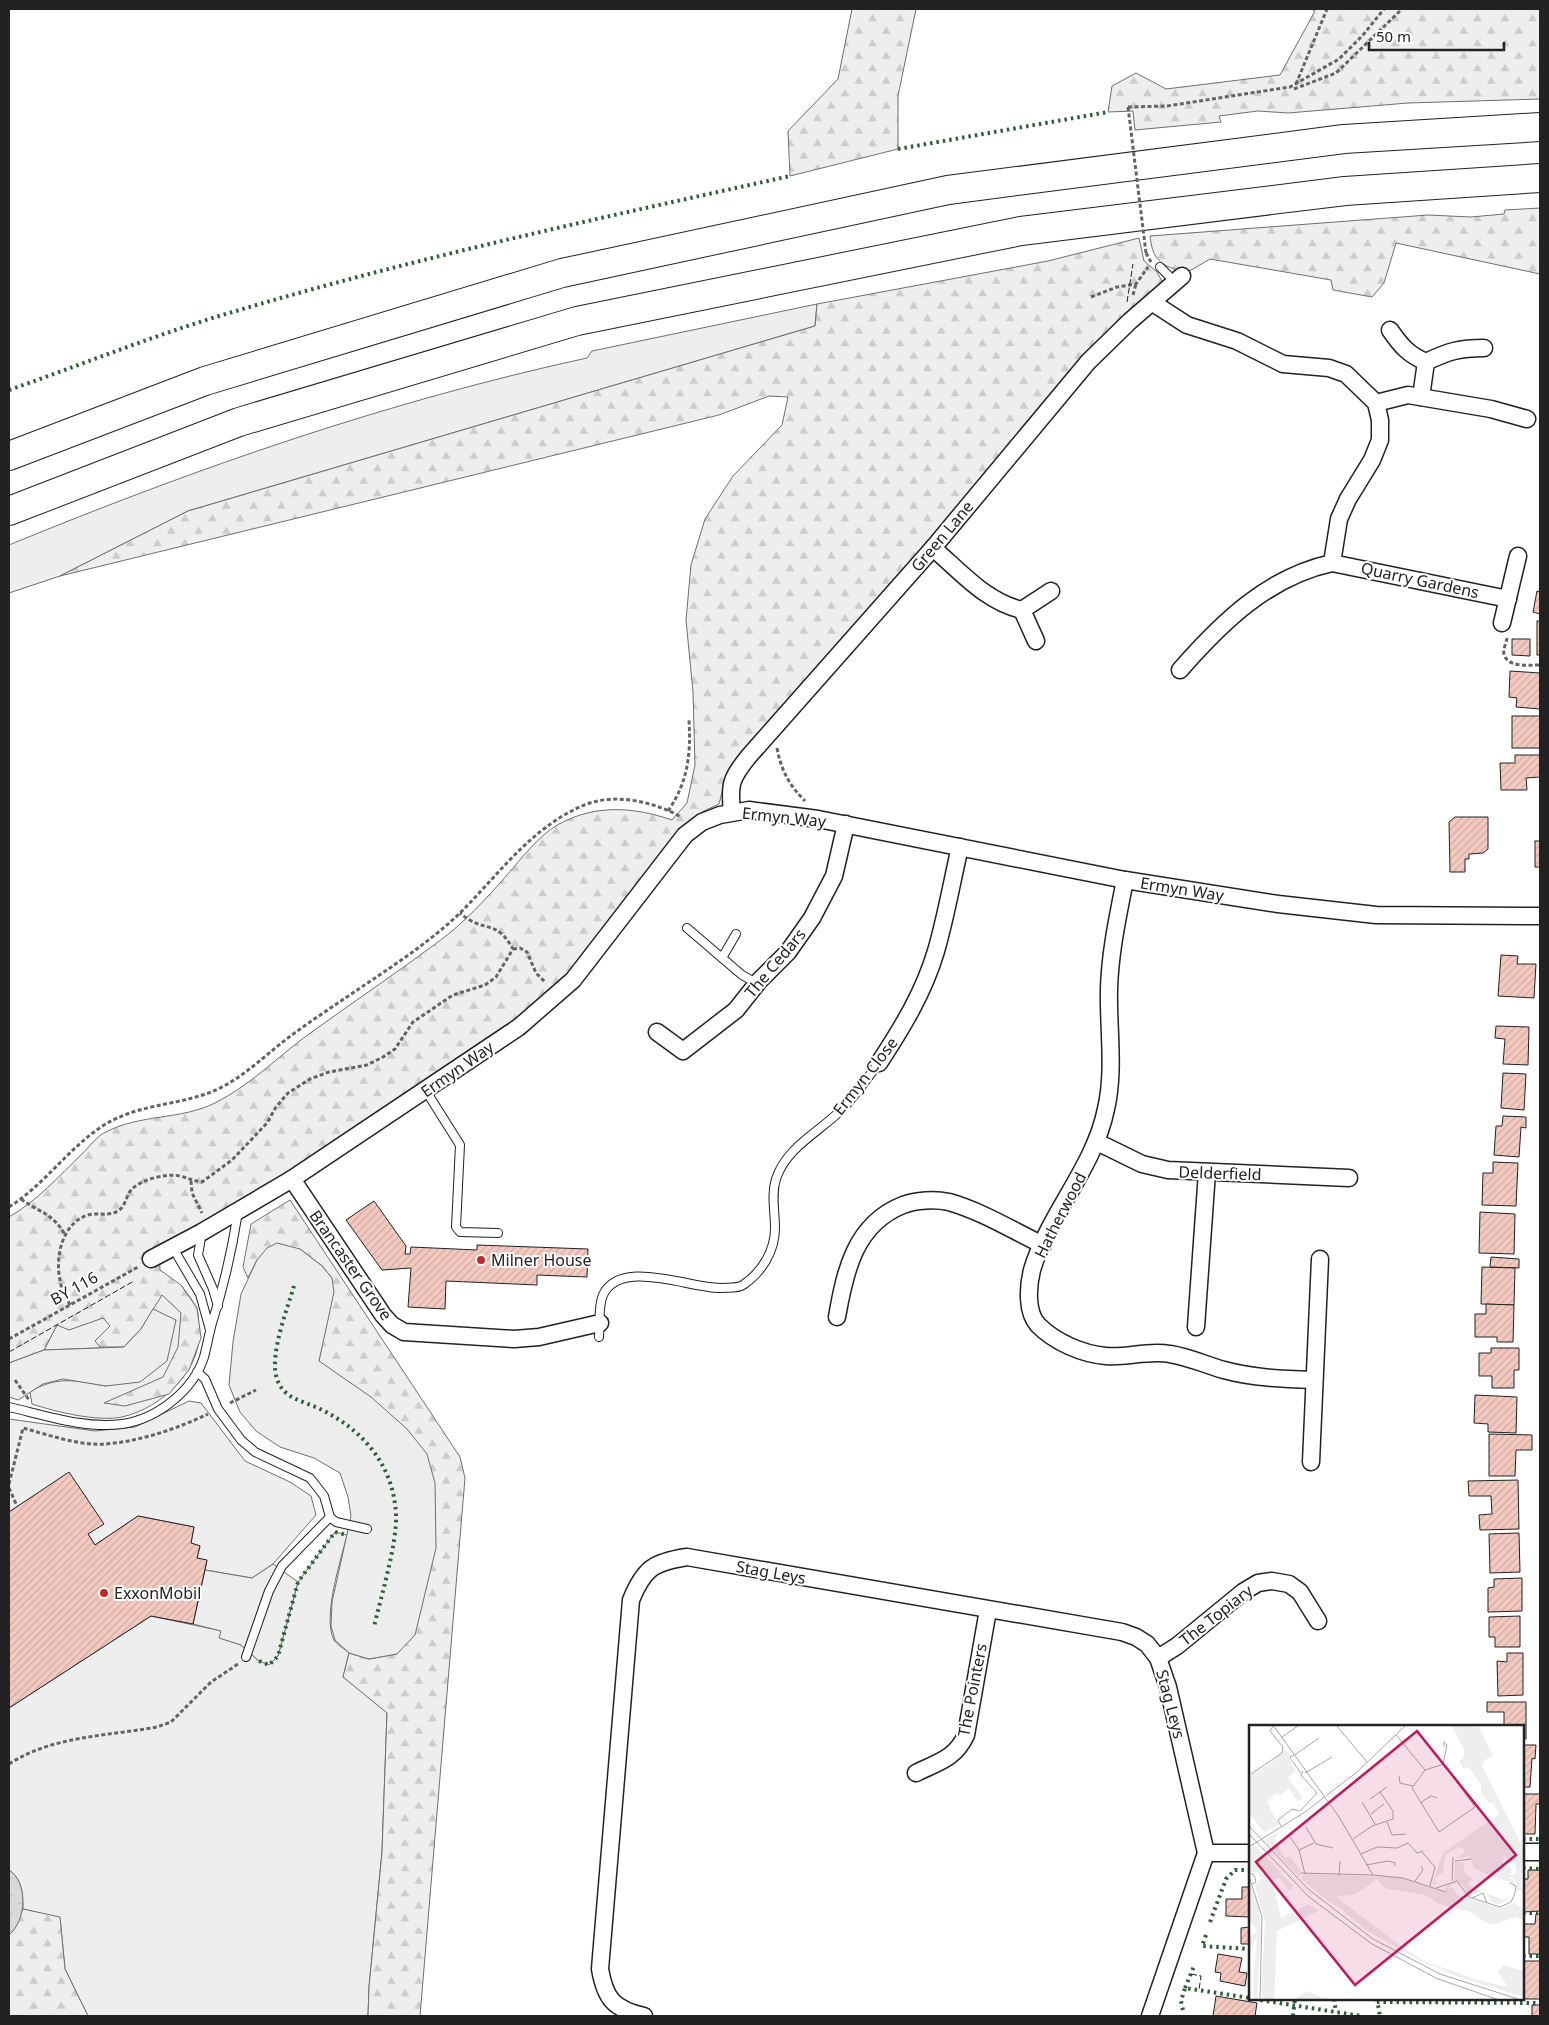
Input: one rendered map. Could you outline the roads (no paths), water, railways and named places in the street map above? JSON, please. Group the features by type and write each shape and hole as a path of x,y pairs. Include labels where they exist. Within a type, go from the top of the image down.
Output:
{"highway":[{"path":"9,456 205,381 562,273 939,192 1344,139 1540,127"},
{"path":"9,511 239,422 577,321 1021,231 1345,191 1540,178"}],"street":[{"name":"Green Lane","path":"732,812 730,785 736,772 933,548 1088,362 1178,278"},
{"path":"1152,303 1187,325 1237,341 1284,364 1329,368 1346,374 1376,403 1380,420 1380,440 1372,460 1348,499 1339,520 1332,563"},
{"path":"1390,330 1403,348 1412,356 1426,362 1448,351 1461,348 1484,348"},
{"path":"1421,397 1426,362"},
{"path":"1376,403 1408,395 1491,409 1527,419"},
{"path":"933,548 992,599 1004,606 1022,610 1051,591"},
{"path":"1502,623 1518,556"},
{"name":"Quarry Gardens","path":"1180,670 1238,610 1261,593 1285,578 1309,568 1332,563 1508,599"},
{"path":"1022,610 1036,642"},
{"name":"Ermyn Way","path":"151,1259 206,1230 292,1179 426,1092 519,1027 573,980 685,835 702,822 732,812 748,810 818,819 1125,880 1278,904 1376,915 1540,916"},
{"name":"The Cedars","path":"657,1032 683,1051 736,1010 759,981 788,952 824,897 834,876 846,824"},
{"name":"Ermyn Close","path":"879,1063 896,1037 925,981 936,951 960,847"},
{"name":"Hatherwood","path":"1125,880 1111,956 1110,1079 1106,1109 1097,1142 1043,1245 1032,1270 1029,1290 1030,1307 1037,1324 1070,1347 1107,1356 1169,1354 1246,1375 1278,1379 1314,1380"},
{"name":"Delderfield","path":"1097,1142 1142,1164 1168,1170 1349,1178"},
{"path":"1196,1327 1206,1172"},
{"name":"Brancaster Grove","path":"292,1179 383,1315 392,1326 404,1332 514,1340 599,1330"},
{"path":"837,1317 843,1283 858,1243 871,1225 890,1210 912,1202 947,1202 968,1208 1043,1245"},
{"path":"1311,1462 1320,1259"},
{"name":"Stag Leys","path":"644,2016 625,2010 612,2002 603,1988 600,1968 631,1600 638,1583 647,1571 657,1564 687,1558 1122,1632 1136,1637 1147,1644 1158,1658 1168,1687 1206,1853"},
{"name":"The Topiary","path":"1158,1658 1258,1583 1272,1581 1289,1584 1300,1592 1318,1622"},
{"name":"The Pointers","path":"916,1773 951,1756 960,1748 966,1735 988,1610"},
{"path":"1524,1852 1540,1852"},
{"path":"1150,2016 1206,1853 1249,1853"}],"lane":[{"path":"1160,267 1178,278"},
{"path":"687,928 742,976 759,981"},
{"path":"722,958 736,934"},
{"name":"Ermyn Close","path":"599,1330 602,1296 611,1284 620,1278 636,1276 716,1288 740,1287 758,1272 771,1252 775,1229 773,1201 776,1179 785,1160 801,1143 846,1106 879,1063"},
{"path":"426,1092 460,1145 456,1226 460,1232 498,1233"},
{"path":"9,1407 99,1425 122,1424 143,1418 176,1398 197,1372 204,1357 210,1330 227,1278 239,1210"},
{"path":"206,1230 198,1255 213,1289 218,1307"},
{"path":"173,1248 200,1294 210,1330"},
{"path":"197,1372 205,1378 218,1409 241,1440 255,1452 310,1478 324,1496 330,1517 336,1522 367,1529"},
{"path":"246,1657 269,1590 282,1566 330,1517"}],"water":[{"path":"9,1870 20,1883 23,1901 19,1920 9,1935"}],"place":[{"name":"Milner House","path":"481,1260"},
{"name":"ExxonMobil","path":"104,1593"}]}
